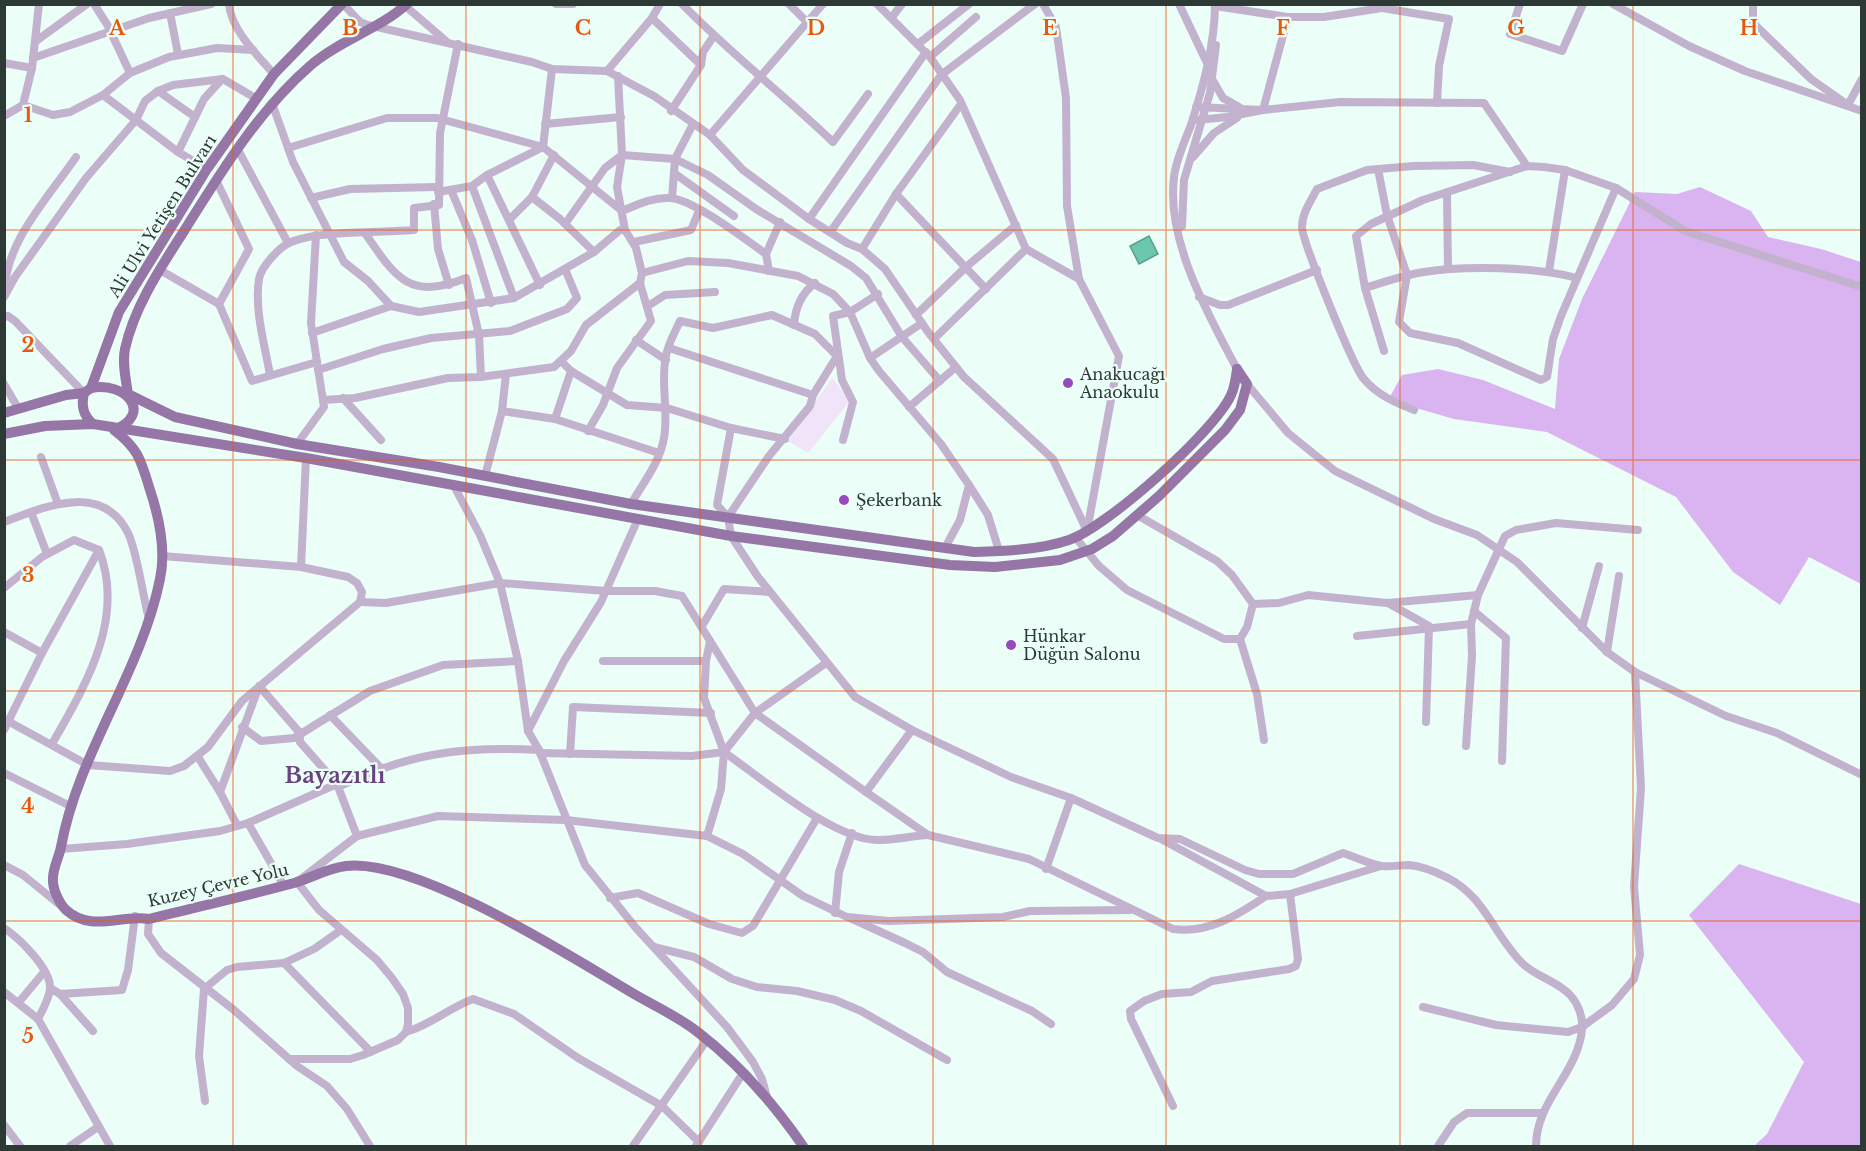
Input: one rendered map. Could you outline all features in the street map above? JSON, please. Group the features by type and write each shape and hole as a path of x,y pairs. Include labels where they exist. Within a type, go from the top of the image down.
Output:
{"main road":[{"name":"Ali Ulvi Yetişen Bulvarı","path":"88,390 119,312 207,169 274,74 343,4"},
{"path":"114,430 126,425 132,417 133,408 128,394 124,350 135,318 160,270 237,148 272,103 312,64 358,35 377,27 405,5"},
{"path":"4,413 103,385 115,387 175,417 297,444 631,504 974,552 999,551 1076,537 1130,502 1202,431 1231,396 1237,369"},
{"path":"4,434 45,426 93,424 114,430 184,438 306,458 453,484 637,521 731,536 950,565 1032,564 1060,560 1086,551 1113,536 1137,515 1225,430 1240,410 1247,384 1237,369"},
{"path":"88,390 82,403 84,412 93,424"},
{"path":"66,910 57,897 52,879 70,806 148,619 160,578 162,556 156,507 142,464 133,445 114,430"},
{"name":"Kuzey Çevre Yolu","path":"66,910 79,918 98,924 135,916 149,919 284,886 346,866 379,867 417,880 511,923 682,1021 743,1073 767,1098 803,1146"}],"street":[{"path":"4,116 23,105 32,68 39,4"},
{"path":"36,41 87,4"},
{"path":"94,4 111,31 130,73"},
{"path":"33,58 170,13 211,4"},
{"path":"228,4 229,11 254,50 274,74"},
{"path":"343,4 360,22 377,27 552,69 607,71 654,96 672,111 710,135 743,170 809,219 847,243 862,249 885,268 916,315 956,367 1053,459 1087,531"},
{"path":"556,4 573,4"},
{"path":"682,4 713,37 761,76 833,142 868,94"},
{"path":"789,4 808,23"},
{"path":"710,135 823,4"},
{"path":"878,4 928,55 961,104 1026,249 1079,279"},
{"path":"892,17 902,4"},
{"path":"918,44 969,4"},
{"path":"831,231 941,75 1035,4"},
{"path":"1043,4 1056,27 1066,98 1067,206 1079,279 1119,356 1087,531"},
{"path":"1179,4 1207,64"},
{"path":"1520,4 1510,34 1562,51 1583,4"},
{"path":"1613,4 1689,46 1745,71 1862,111"},
{"path":"1753,4 1753,23 1811,79 1848,105"},
{"path":"405,5 454,44"},
{"path":"607,71 652,18 658,5"},
{"path":"1237,369 1199,297 1181,242 1173,197 1174,174 1192,120 1201,107 1212,79 1215,5 1288,17 1352,15 1382,8 1449,19 1439,66 1437,103"},
{"path":"170,13 178,54"},
{"path":"809,219 928,55 976,16"},
{"path":"1263,110 1288,17"},
{"path":"652,18 700,65"},
{"path":"1181,242 1184,180 1202,120 1201,107 1215,26"},
{"path":"672,111 700,65 703,52 713,37"},
{"path":"270,375 258,280 262,269 288,243 316,235 414,230 414,208 439,205 437,189 443,120 454,44"},
{"path":"23,105 53,115 70,112 103,95 130,73 178,54 217,48 254,50"},
{"path":"4,63 32,68"},
{"path":"543,147 552,69"},
{"path":"588,431 608,394 617,368 651,321 640,284 642,273 634,242 625,230 616,187 622,155 618,76"},
{"path":"5,296 86,178 136,120 145,101 173,85 223,79 257,99"},
{"path":"178,152 204,99 223,79"},
{"path":"1212,79 1223,98 1244,112"},
{"path":"1848,105 1862,79"},
{"path":"158,92 195,117"},
{"path":"103,95 178,152 207,169"},
{"path":"1192,120 1340,102 1484,103 1527,166"},
{"path":"272,103 288,148 329,236 344,262 368,281 391,306"},
{"path":"862,249 896,194 961,104"},
{"path":"1201,107 1244,112"},
{"path":"1189,162 1214,133 1244,112"},
{"path":"546,124 621,117"},
{"path":"288,148 387,118 443,120 543,147 622,211"},
{"path":"672,198 675,159 693,124"},
{"path":"311,198 350,189 451,190 472,186 487,175 543,147"},
{"path":"237,148 288,243"},
{"path":"509,220 532,197 554,155"},
{"path":"566,224 605,168 622,155 675,159 708,175 756,209 851,266 866,278 878,294 878,299 902,337 940,381"},
{"path":"5,296 5,279 11,253 76,157"},
{"path":"1414,410 1377,392 1363,379 1352,359 1302,238 1302,223 1317,189 1367,170 1473,165 1512,172"},
{"path":"1384,351 1365,288 1356,236 1387,215 1423,200 1527,166 1565,170 1616,188 1685,231 1862,286"},
{"path":"1378,169 1387,215 1407,275 1399,322 1410,333 1458,343 1541,380 1547,377 1553,339 1616,188"},
{"path":"1549,271 1565,170"},
{"path":"674,173 734,216"},
{"path":"487,175 540,285"},
{"path":"216,180 249,249 219,304"},
{"path":"472,186 514,298"},
{"path":"451,190 472,240 491,303"},
{"path":"896,194 986,289"},
{"path":"1447,194 1448,269"},
{"path":"532,197 566,224 594,252"},
{"path":"622,211 652,199 672,198 699,211 766,254"},
{"path":"434,204 438,249 449,285"},
{"path":"634,242 691,230 699,211"},
{"path":"769,271 766,254 780,222"},
{"path":"916,315 966,267 1016,225"},
{"path":"312,333 391,306 419,312 514,298 594,252 620,230 625,230"},
{"path":"365,234 396,276 411,284 441,287 466,278 479,335 481,377"},
{"path":"297,444 324,407 312,333 316,235"},
{"path":"934,339 1026,249"},
{"path":"642,273 688,261 728,263 798,276 833,294 850,312 870,358 941,444 969,485 988,515 999,551"},
{"path":"160,270 219,304 252,381 431,338 510,332 573,305 577,298 565,269"},
{"path":"1365,288 1407,275 1448,269 1549,271 1577,278"},
{"path":"1199,297 1220,305 1228,305 1317,270"},
{"path":"794,325 795,315 805,291 815,283"},
{"path":"323,400 448,378 481,377 554,367 571,351 586,326 640,284"},
{"path":"648,306 665,295 715,292"},
{"path":"843,440 853,402 842,380 833,316 850,312 878,294"},
{"path":"631,504 660,453 664,440 667,408 664,397 666,360 680,321 712,328 772,315 815,334 837,356"},
{"path":"4,317 8,316 15,321 88,390"},
{"path":"870,358 922,323"},
{"path":"636,340 666,360"},
{"path":"669,348 813,395"},
{"path":"729,518 769,456 810,406 813,395 837,356"},
{"path":"561,361 571,371 627,405 667,408 731,428 785,439"},
{"path":"909,407 956,367"},
{"path":"555,419 571,371"},
{"path":"485,476 502,411 506,374"},
{"path":"4,384 18,408"},
{"path":"1247,384 1288,433 1335,471 1434,519 1477,536 1500,550 1538,581 1606,652 1635,672 1726,716 1777,733 1827,760 1862,775"},
{"path":"344,398 381,440"},
{"path":"502,411 555,419 660,453"},
{"path":"731,428 717,505 729,518 731,536 770,592 855,697 912,730 1011,777 1071,798 1158,838 1266,896"},
{"path":"41,457 58,504"},
{"path":"301,567 306,458"},
{"path":"453,484 480,535 500,583 518,661 528,731 540,752 585,865 653,947 727,1027 753,1062 762,1079 767,1098"},
{"path":"945,548 960,520 969,485"},
{"path":"4,522 58,504 89,503 118,520 128,534 148,619"},
{"path":"31,512 47,554"},
{"path":"1137,515 1217,561 1232,575 1254,604"},
{"path":"528,731 564,661 606,591 637,521"},
{"path":"1466,746 1472,656 1471,624 1478,595 1505,536 1516,530 1556,523 1638,530"},
{"path":"1076,537 1099,566 1127,590 1224,639 1240,639"},
{"path":"4,588 47,554 74,540 99,550 105,566 109,593 108,619 92,667 52,744"},
{"path":"99,550 6,723 52,744 88,765 170,771 198,757 226,725 242,701 360,602 362,592 357,583 348,577 301,567 162,556"},
{"path":"1582,628 1599,566"},
{"path":"1606,652 1619,576"},
{"path":"360,602 386,603 500,583 606,591 655,591 682,596 755,713 928,835"},
{"path":"702,626 724,589 770,592"},
{"path":"1254,604 1279,603 1308,595 1387,603 1478,595"},
{"path":"1387,603 1429,627"},
{"path":"1254,604 1247,627 1240,639 1257,694 1264,740"},
{"path":"1474,611 1506,638 1502,761"},
{"path":"1357,636 1471,624"},
{"path":"1426,722 1429,627"},
{"path":"4,632 42,653"},
{"path":"707,836 721,789 724,752 704,698 706,661 710,641"},
{"path":"242,727 261,741 294,738 370,691 444,665 518,661"},
{"path":"603,661 706,661"},
{"path":"724,752 755,713 826,663"},
{"path":"1423,1006 1496,1025 1568,1032 1582,1027 1612,1005 1634,980 1640,955 1634,886 1641,788 1635,672"},
{"path":"219,792 259,686"},
{"path":"259,686 300,734 300,742 337,784 357,836"},
{"path":"570,754 573,707 711,713"},
{"path":"330,715 380,767"},
{"path":"866,792 912,730"},
{"path":"60,849 139,842 220,831 248,823 380,767 402,760 461,749 692,756 724,752 817,818 852,833 876,840 928,835 1029,859 1173,929 1187,931 1229,919 1266,896 1290,894 1381,866 1415,865 1429,869 1466,889 1482,904 1521,962 1561,987 1579,1007 1582,1027 1571,1064 1542,1113 1538,1123 1536,1146"},
{"path":"198,757 237,825"},
{"path":"4,773 70,806"},
{"path":"1046,869 1071,798"},
{"path":"406,1032 408,1008 403,994 376,960 319,910 297,882 357,836 438,816 566,820 707,836 743,854 835,913 923,952 947,972 1032,1011 1051,1024"},
{"path":"610,897 638,893 710,924 742,933 753,926 817,818"},
{"path":"248,823 284,886"},
{"path":"835,913 839,872 852,833"},
{"path":"1158,838 1180,838 1245,870 1259,874 1293,874 1343,853 1381,866"},
{"path":"4,864 23,875 66,910"},
{"path":"1173,1106 1131,1019 1130,1011 1144,1001 1162,994 1191,992 1212,981 1296,966 1298,959 1290,894"},
{"path":"847,917 890,921 1003,917 1030,911 1130,910"},
{"path":"60,994 122,990 128,970 135,916"},
{"path":"149,919 148,934 154,945 204,989 234,1010 289,1059 327,1086 347,1109 370,1146"},
{"path":"4,928 28,949 44,972 50,988 60,994 93,1031"},
{"path":"205,1101 199,1056 204,989 227,970 284,963 314,950 341,930"},
{"path":"653,947 694,957 732,979 757,987 797,991 835,1000 861,1011 947,1059"},
{"path":"284,963 371,1052"},
{"path":"19,1002 44,972"},
{"path":"38,1019 50,988"},
{"path":"4,992 38,1019 110,1146"},
{"path":"289,1059 350,1059 398,1040 406,1032 424,1027 450,1008 473,999 514,1014 578,1058 662,1106 697,1144 743,1073"},
{"path":"633,1146 707,1040"},
{"path":"1438,1146 1454,1122 1467,1113 1542,1113"},
{"path":"4,1125 20,1146"},
{"path":"70,1146 98,1127"}],"shaded area":[{"path":"1700,187 1751,211 1768,237 1821,249 1861,262 1861,584 1809,557 1780,605 1733,572 1676,497 1547,432 1454,419 1388,400 1402,375 1438,369 1483,380 1555,409 1559,359 1582,299 1635,192 1677,194"},
{"path":"1149,236 1158,254 1139,264 1130,246"},
{"path":"832,378 850,401 808,453 788,441"},
{"path":"1739,864 1861,904 1861,1146 1754,1146 1767,1134 1804,1062 1689,915"}],"place":[{"name":"Anakucağı Anaokulu","path":"1068,383"},
{"name":"Şekerbank","path":"844,500"},
{"name":"Hünkar Düğün Salonu","path":"1011,645"}],"district":[{"name":"Bayazıtlı","path":"335,775"}]}
